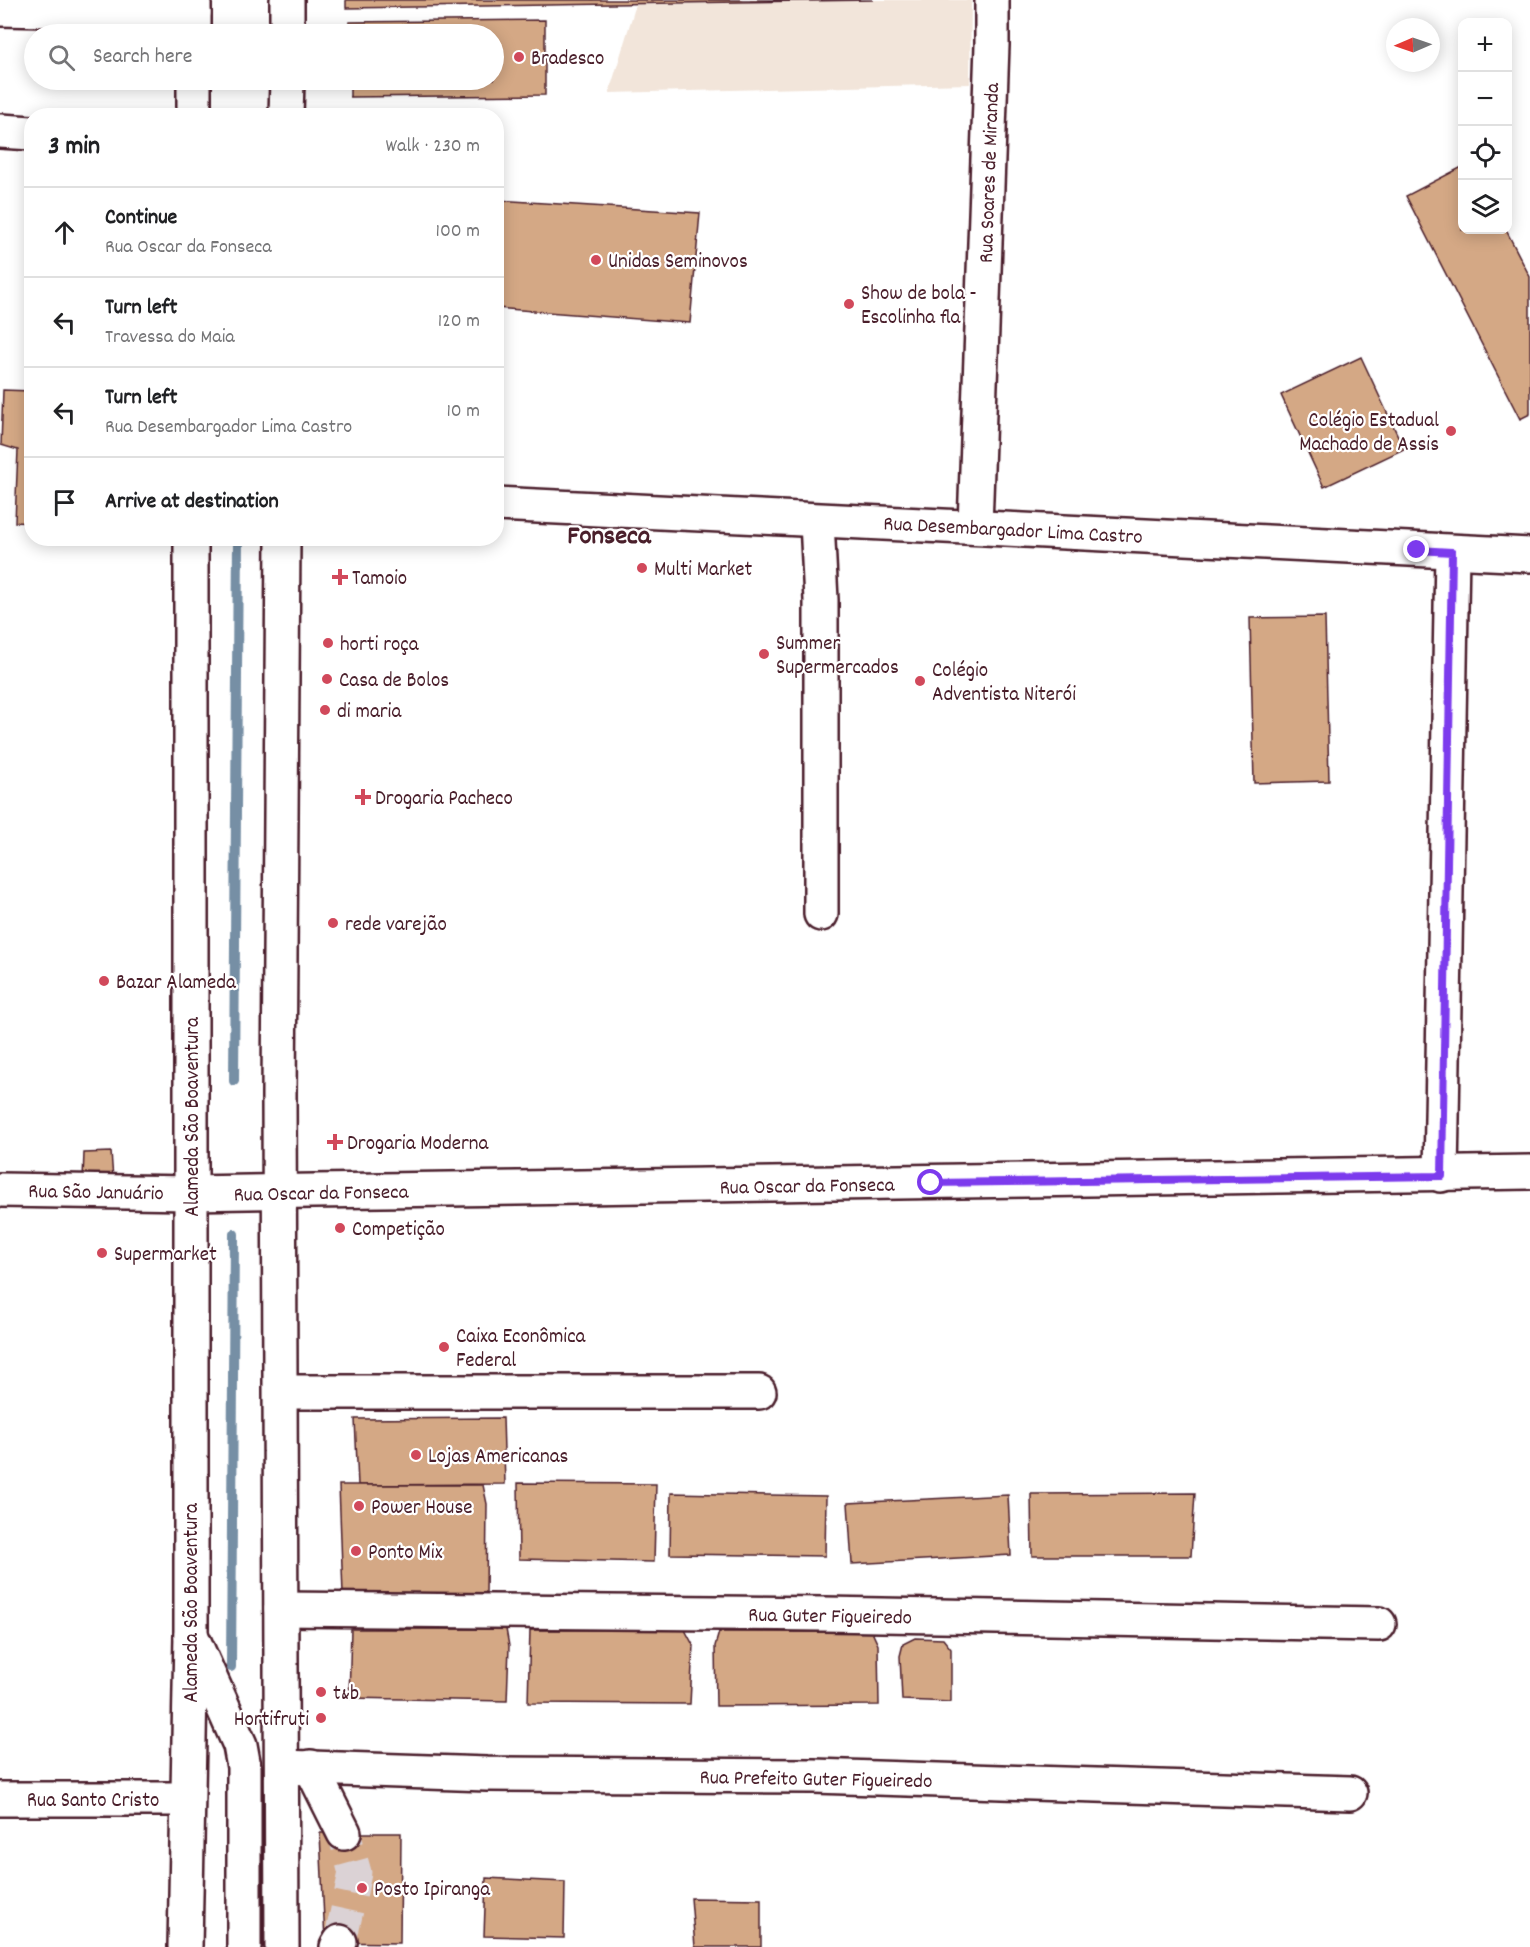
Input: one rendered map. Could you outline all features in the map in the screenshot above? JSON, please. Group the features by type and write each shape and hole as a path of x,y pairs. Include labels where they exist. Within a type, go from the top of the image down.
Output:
{"main road":[{"name":"Rua Soares de Miranda","path":"975,526 992,0"},
{"path":"0,9 194,16"},
{"path":"194,90 194,108"},
{"path":"286,108 287,90"},
{"path":"0,131 24,132"},
{"name":"Rua Desembargador Lima Castro","path":"504,504 817,522 975,526 1530,555"},
{"path":"817,522 821,600 821,914"},
{"name":"Alameda São Boaventura","path":"185,1947 186,1799 191,1635 191,546"},
{"path":"282,1947 296,1767 282,1609 282,1192 279,1083 283,546"},
{"path":"1442,1176 1452,552"},
{"name":"Rua Oscar da Fonseca","path":"191,1193 1442,1176 1530,1172"},
{"name":"Rua São Januário","path":"0,1190 191,1193"},
{"path":"281,1392 759,1392"},
{"name":"Rua Guter Figueiredo","path":"282,1609 1379,1624"},
{"path":"191,1635 240,1744 244,1767 244,1947"},
{"path":"296,1767 344,1833"},
{"name":"Rua Prefeito Guter Figueiredo","path":"296,1767 487,1774 814,1776 1350,1793"},
{"name":"Rua Santo Cristo","path":"0,1799 186,1799"}],"shaded area":[{"path":"346,0 971,0 970,84 609,93 636,4 346,8"}],"building":[{"path":"346,0 873,0 346,8"},
{"path":"545,20 545,95 350,97 350,90 504,90 504,24 349,24 349,22"},
{"path":"1458,169 1458,234 1508,234 1530,277 1530,414 1520,419 1406,196"},
{"name":"Unidas Seminovos","path":"504,201 700,213 690,323 504,309"},
{"path":"1361,357 1404,449 1324,487 1281,395"},
{"path":"3,390 24,391 24,523 15,522 18,450 1,445"},
{"path":"1325,617 1329,781 1254,783 1250,618"},
{"path":"111,1152 113,1179 83,1179 84,1153"},
{"path":"503,1418 505,1484 358,1485 355,1419"},
{"path":"518,1483 656,1484 654,1562 519,1559"},
{"path":"339,1485 483,1485 487,1504 486,1594 343,1594"},
{"path":"671,1493 826,1496 825,1556 670,1554"},
{"path":"1195,1493 1191,1556 1032,1556 1031,1494"},
{"path":"1008,1495 1011,1555 852,1564 848,1503"},
{"path":"351,1629 506,1629 509,1646 507,1701 349,1698"},
{"path":"530,1630 685,1630 693,1645 690,1704 528,1703"},
{"path":"719,1632 872,1632 878,1645 879,1705 716,1706 715,1646"},
{"path":"915,1638 943,1639 951,1649 951,1702 902,1700 900,1656 903,1644"},
{"name":"Posto Ipiranga","path":"320,1833 401,1833 400,1943 325,1942"},
{"path":"486,1878 565,1882 564,1938 484,1936"},
{"path":"691,1898 761,1899 761,1947 695,1947"}],"waterway":[{"path":"234,1081 238,546"},
{"path":"231,1667 234,1234"}],"tunnel":[{"path":"340,1942 355,1873 344,1833"}],"place":[{"name":"Bradesco","path":"519,57"},
{"name":"Unidas Seminovos","path":"596,260"},
{"name":"Show de bola - Escolinha fla","path":"849,304"},
{"name":"Colégio Estadual Machado de Assis","path":"1451,431"},
{"name":"Multi Market","path":"642,568"},
{"name":"Tamoio","path":"340,577"},
{"name":"horti roça","path":"328,643"},
{"name":"Summer Supermercados","path":"764,654"},
{"name":"Casa de Bolos","path":"327,679"},
{"name":"Colégio Adventista Niterói","path":"920,681"},
{"name":"di maria","path":"325,710"},
{"name":"Drogaria Pacheco","path":"363,797"},
{"name":"rede varejão","path":"333,923"},
{"name":"Bazar Alameda","path":"104,981"},
{"name":"Drogaria Moderna","path":"335,1142"},
{"name":"Competição","path":"340,1228"},
{"name":"Supermarket","path":"102,1253"},
{"name":"Caixa Econômica Federal","path":"444,1347"},
{"name":"Lojas Americanas","path":"416,1455"},
{"name":"Power House","path":"359,1506"},
{"name":"Ponto Mix","path":"356,1551"},
{"name":"t&b","path":"321,1692"},
{"name":"Hortifruti","path":"321,1718"},
{"name":"Posto Ipiranga","path":"362,1888"}],"district":[{"name":"Fonseca","path":"609,534"}],"route":[{"path":"931,1183 1442,1176 1452,552 1417,550"}]}
